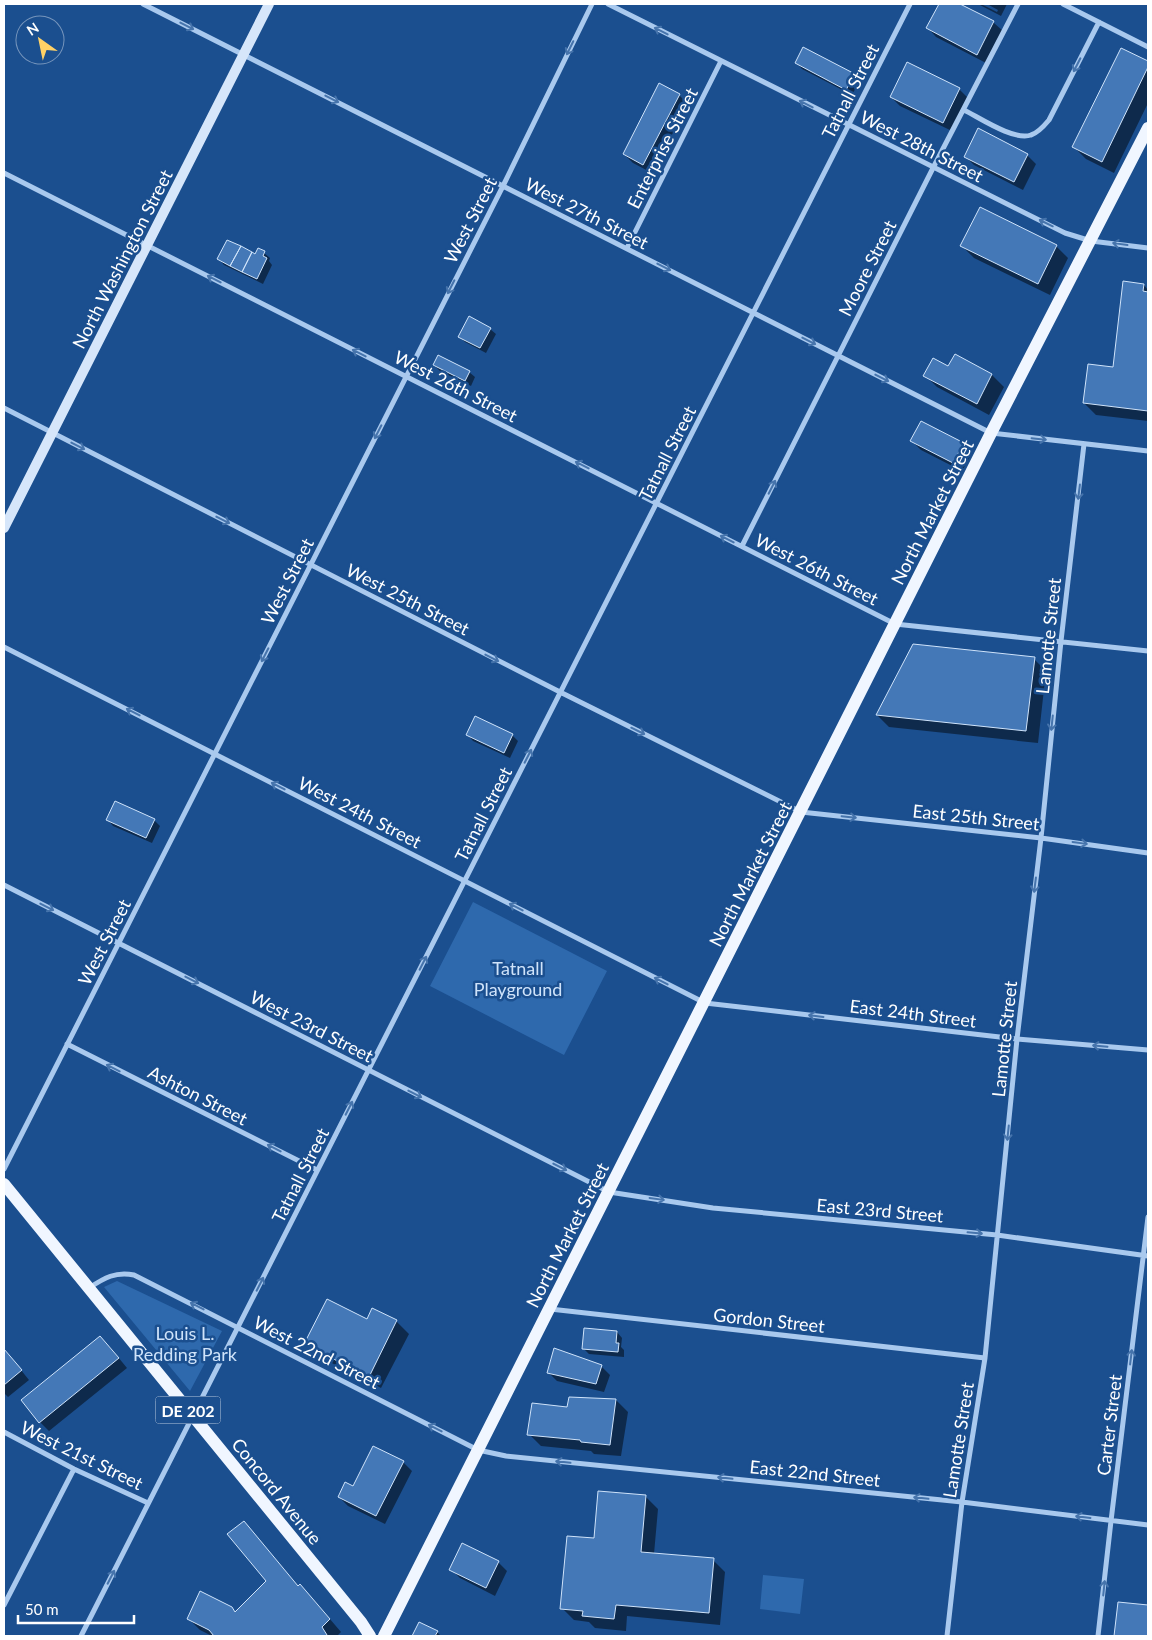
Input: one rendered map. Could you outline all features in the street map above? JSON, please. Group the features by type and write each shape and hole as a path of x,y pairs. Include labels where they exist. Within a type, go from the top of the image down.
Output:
{"main road":[{"name":"North Washington Street","path":"4,528 269,4"},
{"name":"North Market Street","path":"384,1636 991,433 1148,128"},
{"name":"Concord Avenue","path":"4,1184 361,1622 370,1636"}],"street":[{"name":"West 27th Street","path":"143,4 991,433 1148,451"},
{"name":"West Street","path":"4,1169 503,186 592,4"},
{"name":"West 28th Street","path":"608,4 933,168 1065,232 1091,241 1148,248"},
{"name":"Tatnall Street","path":"80,1636 910,4"},
{"name":"Moore Street","path":"742,546 1018,4"},
{"path":"1063,4 1148,47"},
{"path":"964,110 1013,134 1029,136 1036,132 1049,120 1099,22"},
{"name":"Enterprise Street","path":"627,248 721,61"},
{"name":"West 26th Street","path":"4,173 895,624"},
{"name":"West 25th Street","path":"4,408 560,692 801,812"},
{"name":"Lamotte Street","path":"947,1636 962,1502 985,1358 1017,1039 1084,444"},
{"path":"895,624 1148,651"},
{"name":"West 24th Street","path":"4,647 704,1003"},
{"name":"East 25th Street","path":"801,812 1041,838 1148,852"},
{"name":"West 23rd Street","path":"4,884 609,1192"},
{"name":"East 24th Street","path":"704,1003 1017,1039 1148,1050"},
{"name":"Ashton Street","path":"67,1044 317,1170"},
{"name":"East 23rd Street","path":"609,1192 713,1208 997,1235 1146,1256"},
{"name":"Carter Street","path":"1098,1636 1111,1521 1146,1256 1148,1217"},
{"name":"West 22nd Street","path":"88,1288 105,1277 116,1273 134,1275 478,1450"},
{"name":"Gordon Street","path":"550,1309 985,1358"},
{"name":"West 21st Street","path":"4,1432 74,1469 148,1503"},
{"name":"East 22nd Street","path":"478,1450 506,1456 962,1502 1148,1525"},
{"path":"4,1604 74,1469"}],"green space":[{"name":"Tatnall Playground","path":"473,902 607,971 564,1055 430,986"},
{"name":"Louis L. Redding Park","path":"117,1281 222,1331 190,1391 104,1287"},
{"path":"763,1575 804,1579 800,1614 760,1609"}],"building":[{"path":"939,4 960,4 994,21 977,55 926,28"},
{"path":"803,47 855,74 846,90 795,63"},
{"path":"1121,48 1148,61 1148,67 1102,162 1072,147"},
{"path":"907,62 960,88 943,123 890,97"},
{"path":"659,83 680,94 643,165 623,154"},
{"path":"978,128 1028,154 1014,182 964,157"},
{"path":"980,207 1057,245 1038,284 960,246"},
{"path":"227,240 241,246 230,266 217,259"},
{"path":"241,246 252,252 242,272 230,266"},
{"path":"258,248 265,251 263,256 267,258 257,279 242,272 252,252 255,254"},
{"path":"1123,281 1144,284 1143,291 1148,292 1148,411 1083,403 1088,364 1113,367"},
{"path":"469,316 491,328 480,348 458,337"},
{"path":"955,354 992,374 977,404 923,376 933,358 948,366"},
{"path":"438,355 470,371 465,381 433,365"},
{"path":"921,421 964,443 953,463 910,441"},
{"path":"913,644 1035,657 1026,731 876,715"},
{"path":"475,716 513,734 504,753 466,735"},
{"path":"115,801 155,819 146,838 106,820"},
{"path":"327,1299 367,1319 372,1308 397,1320 369,1377 304,1344"},
{"path":"584,1328 617,1331 616,1343 619,1343 618,1352 582,1349"},
{"path":"100,1336 119,1358 39,1423 21,1400"},
{"path":"554,1348 602,1365 596,1384 547,1373"},
{"path":"4,1349 22,1370 4,1385"},
{"path":"569,1397 616,1399 610,1445 527,1435 532,1403 567,1407"},
{"path":"373,1446 404,1461 376,1516 338,1497 345,1482 353,1486"},
{"path":"598,1491 646,1495 641,1552 714,1558 709,1613 616,1605 614,1619 582,1616 583,1611 560,1609 567,1536 594,1538"},
{"path":"244,1521 298,1586 300,1584 330,1619 322,1627 326,1636 214,1636 209,1630 187,1619 200,1591 232,1607 235,1612 266,1581 227,1534"},
{"path":"462,1543 499,1561 486,1588 449,1570"},
{"path":"1118,1602 1148,1605 1148,1636 1114,1636"},
{"path":"419,1622 438,1631 435,1636 412,1636"}]}
